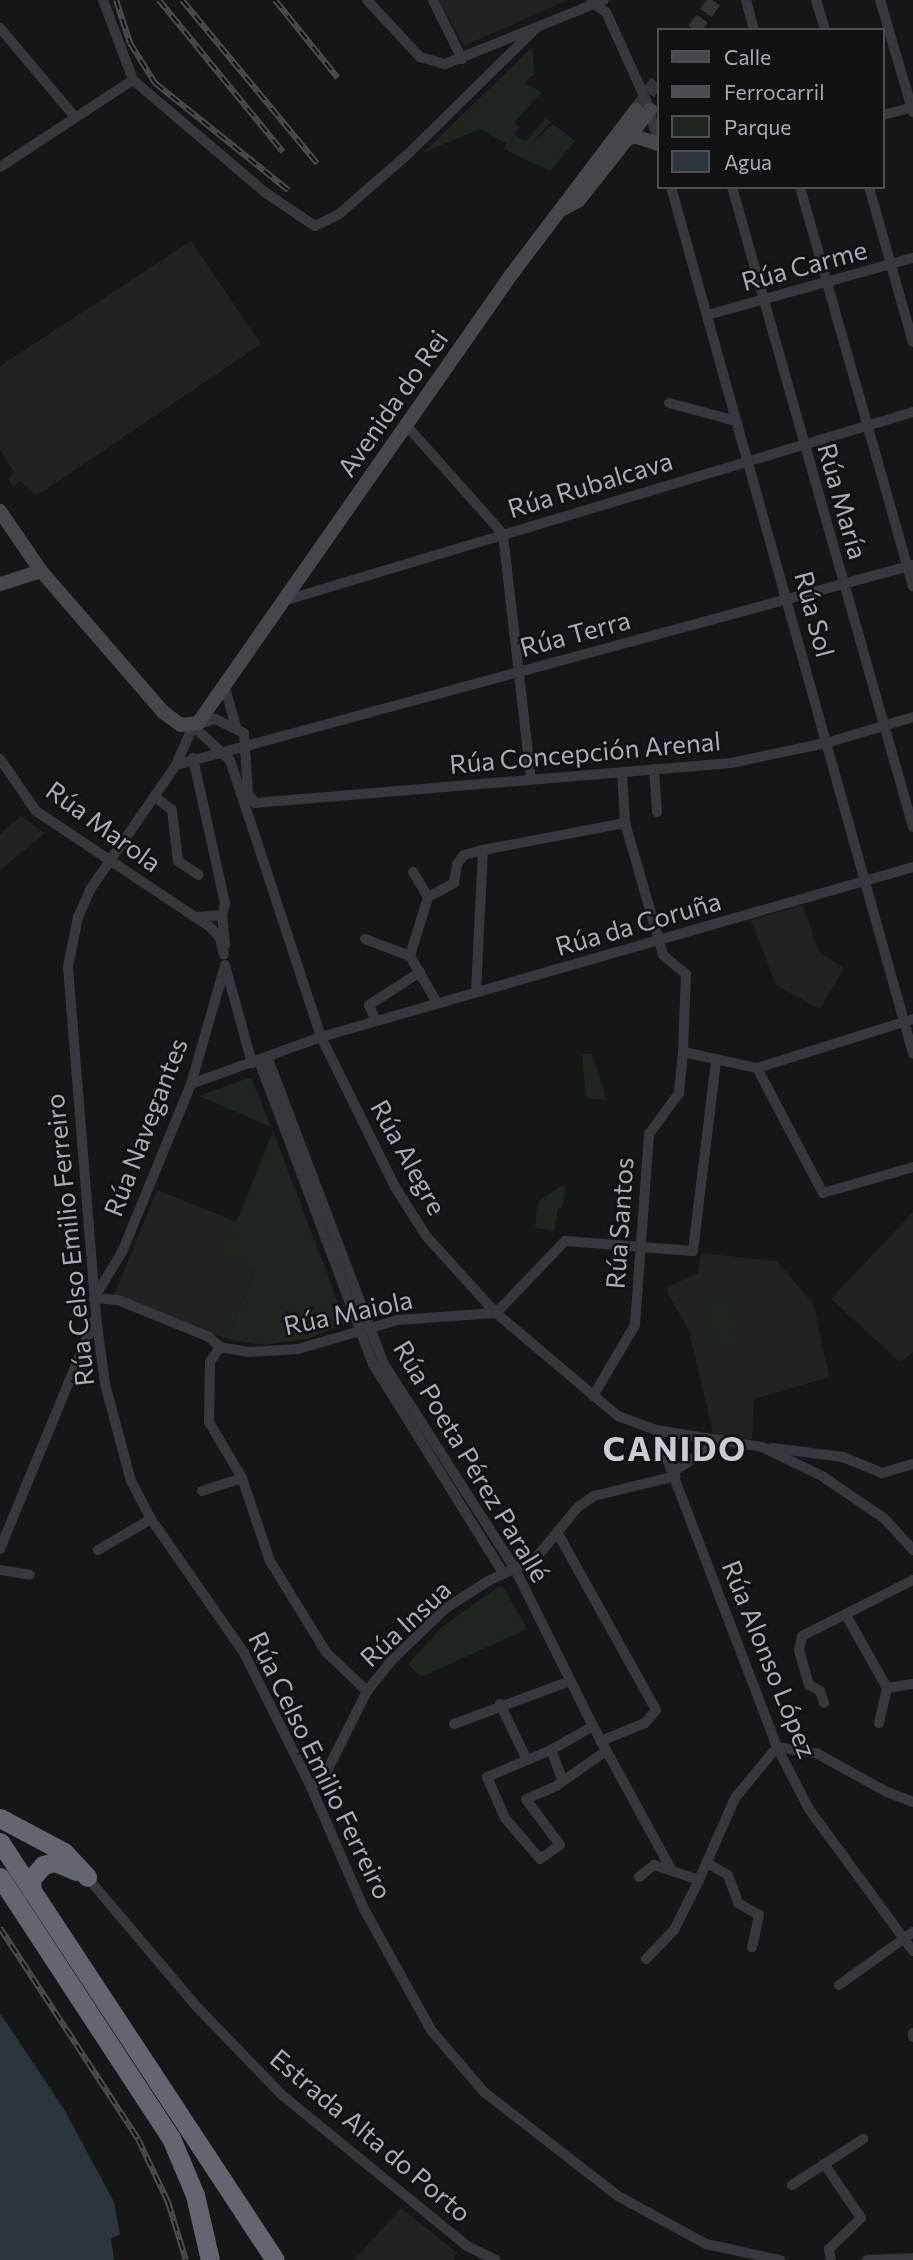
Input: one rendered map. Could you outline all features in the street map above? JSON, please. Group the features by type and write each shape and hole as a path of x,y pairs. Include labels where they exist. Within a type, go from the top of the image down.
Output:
{"highway":[{"path":"0,1818 64,1852 86,1877"},
{"path":"0,1842 275,2260"},
{"path":"32,1891 35,1871 48,1863 86,1877"},
{"path":"0,1877 171,2138 195,2195 210,2260"}],"main road":[{"path":"558,210 579,200 625,141 643,110"},
{"name":"Avenida do Rei","path":"192,726 225,688 280,602 558,210 643,110"},
{"path":"625,141 638,136 657,143"},
{"path":"0,512 41,571 163,712 176,722 192,726"},
{"path":"0,584 41,571"}],"street":[{"path":"103,0 133,80 266,193 316,226 338,215 408,154 485,74 536,28"},
{"path":"367,0 420,57 445,64 536,28 590,2 606,0 606,12 657,140"},
{"path":"433,0 462,58"},
{"path":"746,0 753,28"},
{"path":"816,0 824,28"},
{"path":"880,0 913,108 885,114"},
{"path":"590,2 606,12"},
{"path":"0,28 4,40 75,116"},
{"path":"462,58 479,60 485,74"},
{"path":"1,164 133,80"},
{"name":"Rúa Sol","path":"672,189 736,421 750,461 826,743 909,1020 913,1054"},
{"name":"Rúa María","path":"733,189 913,827"},
{"path":"801,189 910,566 913,586"},
{"path":"870,189 913,342"},
{"name":"Rúa Carme","path":"707,316 913,258"},
{"path":"669,403 736,421"},
{"name":"Rúa Rubalcava","path":"280,602 913,412"},
{"path":"406,425 503,534 531,779"},
{"name":"Rúa Terra","path":"220,750 910,566"},
{"path":"225,688 236,727 248,744 248,793 255,803 245,814"},
{"name":"Rúa Concepción Arenal","path":"255,803 761,759 913,717"},
{"path":"192,726 215,719 236,727"},
{"path":"192,726 220,750"},
{"name":"Rúa Celso Emilio Ferreiro","path":"192,726 176,765 110,860 78,917 68,967 94,1298 104,1384 131,1481 151,1519 244,1653 311,1787 409,1995 484,2092 542,2141 618,2196 675,2230 706,2244 780,2260"},
{"path":"176,765 220,750"},
{"name":"Rúa Alegre","path":"220,750 230,760 245,814 321,1037 413,1216 496,1313 618,1416 656,1430 762,1447"},
{"name":"Rúa Navegantes","path":"193,758 225,904 217,923 225,960 260,1061"},
{"name":"Rúa Marola","path":"0,759 36,811 195,917 217,923"},
{"path":"654,769 657,812"},
{"path":"622,772 625,823 660,941"},
{"path":"154,796 172,810 178,861 200,875"},
{"path":"410,956 428,897 454,883 457,863 464,855 625,823"},
{"path":"476,992 483,850"},
{"name":"Rúa da Coruña","path":"191,1084 321,1037 913,867"},
{"path":"413,872 428,897"},
{"path":"365,939 410,956 437,1003"},
{"name":"Rúa Santos","path":"593,1396 635,1325 649,1134 679,1093 686,974 663,955 660,941"},
{"name":"Rúa Navegantes","path":"94,1298 122,1252 191,1084 225,960"},
{"path":"376,1021 369,1005 420,972"},
{"path":"683,1052 757,1068 909,1020"},
{"path":"496,1313 565,1241 693,1251 716,1060"},
{"name":"Rúa Poeta Pérez Parallé","path":"260,1061 365,1330 373,1364 503,1573"},
{"path":"757,1068 823,1193 913,1167"},
{"name":"Rúa Maiola","path":"94,1298 118,1300 209,1337 220,1346 249,1352 298,1349 398,1320 496,1313"},
{"path":"0,1549 96,1317"},
{"name":"Rúa Poeta Pérez Parallé","path":"365,1330 391,1376 515,1569 593,1726 673,1871"},
{"path":"220,1346 211,1362 209,1422 242,1478 276,1572 326,1652 367,1691"},
{"name":"Rúa Alonso López","path":"656,1430 777,1747 809,1808 908,1936 913,1951"},
{"name":"Rúa Insua","path":"311,1787 326,1773 367,1691 392,1660 446,1608 503,1573 535,1559 557,1532 594,1496 675,1474 722,1440"},
{"path":"762,1447 843,1457 881,1473 913,1464"},
{"path":"762,1447 822,1476 885,1519 913,1550"},
{"path":"202,1491 242,1478"},
{"path":"98,1550 151,1519"},
{"path":"557,1532 656,1710 645,1723 604,1746 562,1778 556,1786 526,1799 560,1845 540,1859 505,1818 487,1777 551,1750 593,1726"},
{"path":"0,1570 30,1575"},
{"path":"824,1703 820,1691 809,1685 799,1643 802,1636 913,1580"},
{"path":"846,1615 887,1688 879,1723"},
{"path":"454,1724 500,1704 570,1681"},
{"path":"887,1688 913,1684"},
{"path":"500,1704 527,1760"},
{"path":"646,1959 674,1930 735,1798 777,1747 816,1753 887,1792 913,1802"},
{"path":"551,1750 562,1778"},
{"path":"707,1863 729,1875 738,1902 759,1915 752,1947"},
{"path":"639,1877 654,1865 699,1880"},
{"name":"Estrada Alta do Porto","path":"86,1877 197,2007 282,2095 481,2257 496,2260"},
{"path":"839,1985 908,1936"},
{"path":"792,2185 863,2139"},
{"path":"825,2165 861,2218 829,2249 831,2260"},
{"path":"867,2260 913,2258"}],"shaded area":[{"path":"439,0 568,0 464,46"},
{"path":"191,241 261,344 35,496 21,481 13,487 8,479 14,472 0,450 0,366"},
{"path":"21,816 45,833 0,870 0,834"},
{"path":"803,905 819,952 844,968 820,1009 776,985 751,920"},
{"path":"157,1190 237,1222 223,1256 255,1268 227,1339 114,1295"},
{"path":"913,1212 913,1352 900,1362 831,1299"},
{"path":"701,1253 777,1261 814,1305 829,1377 754,1399 752,1440 713,1433 689,1331 669,1295 667,1287 698,1273"},
{"path":"401,2208 457,2253 453,2260 354,2260"}],"green space":[{"path":"532,47 535,76 530,76 526,84 542,92 514,122 519,127 514,133 525,142 546,118 551,122 529,146 553,124 575,141 550,171 504,149 506,143 480,129 423,153"},
{"path":"582,1054 592,1054 606,1100 586,1098"},
{"path":"248,1078 252,1079 271,1127 199,1096"},
{"path":"273,1131 346,1324 307,1339 264,1345 227,1339 255,1269 223,1256"},
{"path":"562,1185 566,1187 562,1208 558,1208 554,1231 535,1228 538,1202"},
{"path":"726,1294 737,1344 716,1349 705,1299"},
{"path":"498,1587 504,1588 527,1629 421,1677 408,1664 442,1627"}],"water":[{"path":"0,2013 65,2111 114,2202 120,2235 111,2238 114,2260 0,2260"}],"tunnel":[{"path":"695,28 715,0"},
{"path":"636,110 657,81"}],"railway":[{"path":"116,0 130,43 155,83 288,190"},
{"path":"159,0 283,152"},
{"path":"182,0 317,163"},
{"path":"275,0 338,78"},
{"path":"0,1928 138,2139 168,2202 186,2260"}],"district":[{"name":"CANIDO","path":"675,1448"}]}
